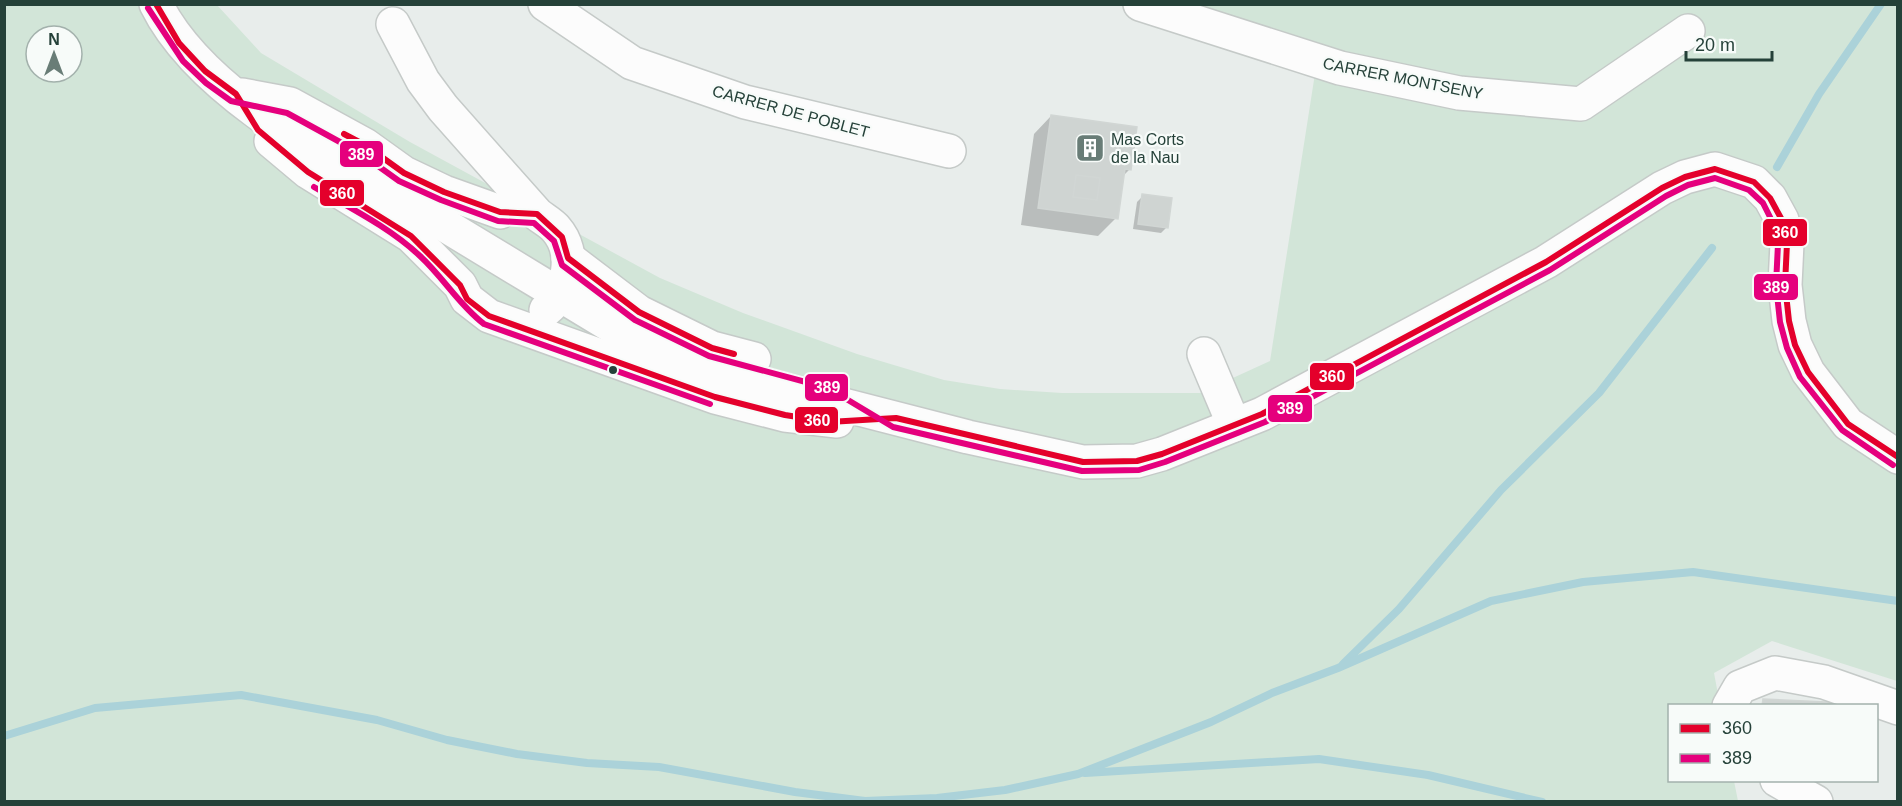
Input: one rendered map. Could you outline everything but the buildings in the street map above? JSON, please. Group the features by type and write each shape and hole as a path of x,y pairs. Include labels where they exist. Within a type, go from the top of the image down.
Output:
{"street":[{"path":"156,4 179,43 205,71 236,94 315,149 641,344 700,368 968,437 1083,462 1137,461 1262,414 1546,262 1662,188 1685,177 1715,169 1754,182 1770,198 1782,220 1787,243 1785,285 1789,321 1804,363 1830,404 1848,424 1898,457"},
{"name":"CARRER DE POBLET","path":"545,4 632,63 745,102 949,151"},
{"name":"CARRER MONTSENY","path":"1140,4 1340,68 1459,93 1581,104 1688,31"},
{"path":"393,14 392,53 406,90 425,122 471,171 500,212"},
{"path":"393,14 423,81 436,99 537,214 555,228 564,243 568,258 568,273 560,296 548,309 530,320 511,322"},
{"path":"236,94 290,104 365,145 404,173 444,192 500,212 537,214"},
{"path":"236,94 258,130 308,172 411,236 460,285 467,299 489,316 715,397 829,422 896,418"},
{"path":"460,285 460,260 468,240 477,227 500,212"},
{"path":"568,258 639,312 712,348 832,380 896,418"},
{"path":"1204,354 1234,424"},
{"path":"1730,704 1740,687 1775,673 1824,682 1898,708"},
{"path":"1781,782 1816,801"}],"green space":[{"path":"5,5 217,5 261,53 410,142 660,278 743,313 857,354 944,380 1000,389 1062,393 1200,393 1270,361 1319,48 1178,5 1897,5 1897,681 1772,641 1714,673 1720,704 1668,704 1668,782 1734,782 1738,801 5,802"}],"waterway":[{"path":"1777,167 1819,94 1881,4"},
{"path":"1343,664 1399,609 1501,490 1599,393 1712,248"},
{"path":"4,736 95,708 241,695 377,720 447,740 517,754 587,763 659,767 795,792 865,801 937,798 1005,790 1078,774 1211,722 1272,693 1338,668 1491,601 1583,582 1693,572 1898,601"},
{"path":"1085,773 1319,759 1428,775 1542,802"}],"transit line":[{"name":"360","path":"156,4 179,43 205,71 236,94 258,130 308,172 411,236 460,285 467,299 489,316 715,397 785,415 829,422 896,418 1083,462 1137,461 1162,454 1262,414 1546,262 1662,188 1685,177 1715,169 1754,182 1770,198 1782,220 1787,243 1785,285 1789,321 1795,345 1808,372 1848,424 1898,457"},
{"name":"389","path":"148,8 183,61 206,83 231,101 287,113 360,153 399,181 441,200 498,221 534,223 554,241 562,265 635,320 709,356 828,388 893,427 1082,471 1139,470 1265,422 1550,270 1666,196 1688,185 1715,178 1749,190 1763,203 1773,223 1778,244 1776,285 1780,322 1787,348 1800,377 1842,430 1893,465"},
{"name":"360","path":"344,134 365,145 404,173 444,192 500,212 537,214 562,237 568,258 639,312 712,348 734,354"},
{"name":"389","path":"314,187 369,218 408,246 484,324 710,404"}],"place":[{"name":"Mas Corts de la Nau","path":"1090,148"}]}
